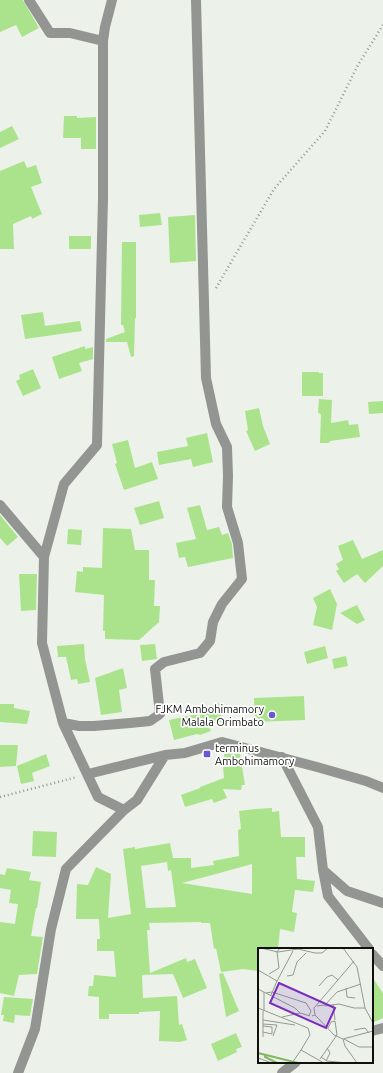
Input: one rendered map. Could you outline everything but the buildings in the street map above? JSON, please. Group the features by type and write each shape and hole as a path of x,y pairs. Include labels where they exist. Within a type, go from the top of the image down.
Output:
{"street":[{"path":"29,0 50,33 70,33 103,41"},
{"path":"112,0 103,41 103,198 96,445 64,484 44,557 42,642 63,723 98,797 124,810"},
{"path":"63,723 79,726 94,726 130,723 150,721 160,714 155,669 164,662 200,653 210,641 213,622 222,604 242,579 238,543 227,507 227,447 216,424 206,378 196,0"},
{"path":"0,506 44,557"},
{"path":"88,774 165,755 185,753 222,742 282,757 366,781 383,788"},
{"path":"18,1073 35,1029 51,929 66,868 124,810 137,800 165,755"},
{"path":"282,757 318,827 323,870 328,896 367,948"},
{"path":"323,870 347,891 383,903"},
{"path":"373,955 383,966"},
{"path":"373,1031 383,1028"},
{"path":"282,1073 295,1063"}],"path":[{"path":"204,308 274,189 326,131 358,65 383,25"},
{"path":"0,797 88,774"}],"place":[{"name":"FJKM Ambohimamory Malala Orimbato","path":"272,715"},
{"name":"terminus Ambohimamory","path":"207,754"}]}
